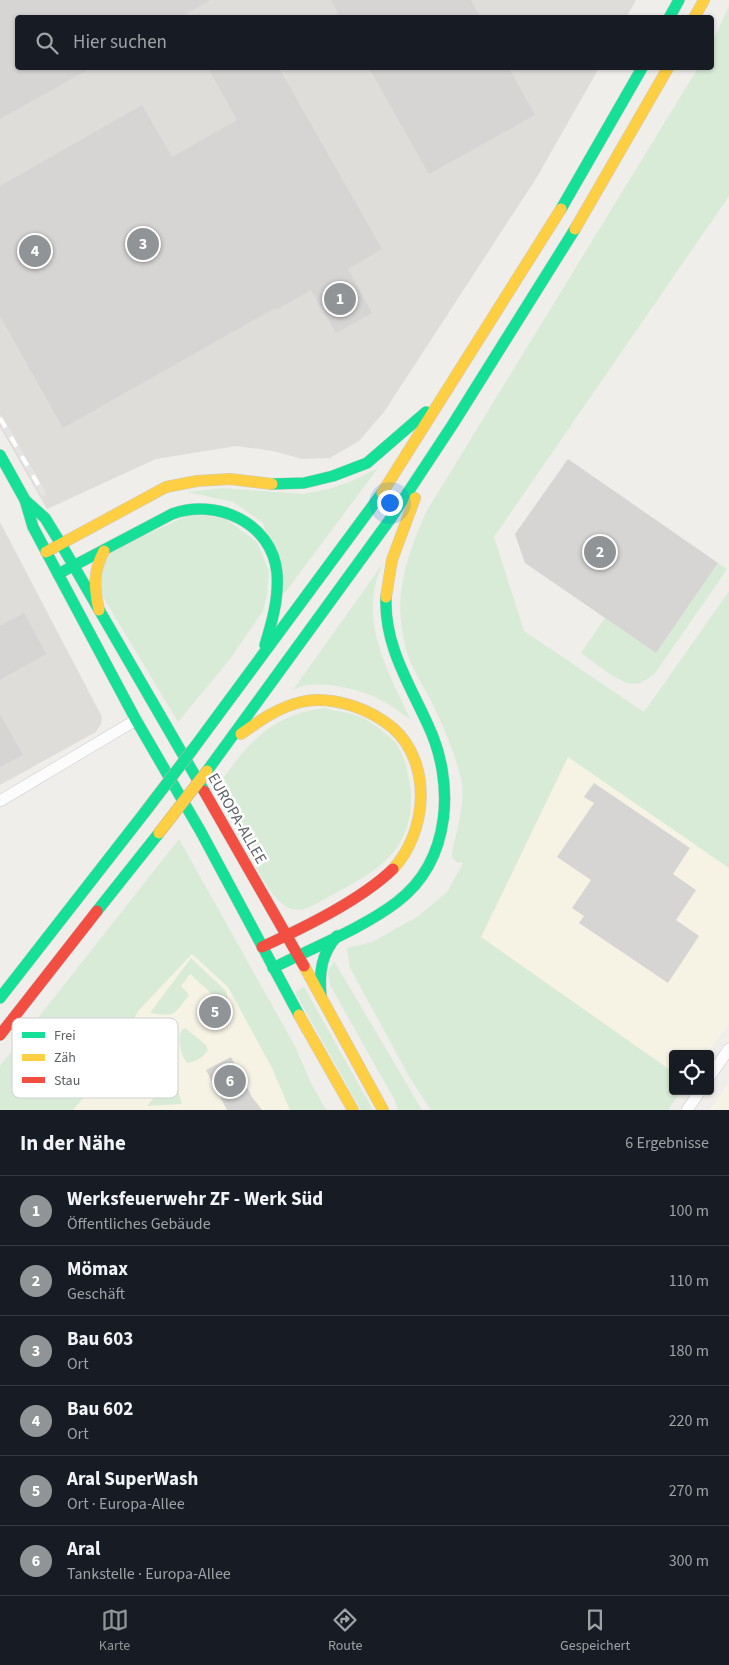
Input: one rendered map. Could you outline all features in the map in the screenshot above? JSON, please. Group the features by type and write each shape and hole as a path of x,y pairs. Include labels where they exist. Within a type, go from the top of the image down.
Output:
{"main road":[{"path":"670,15 678,0"},
{"path":"696,15 704,0"},
{"path":"0,998 259,662 377,501 448,392 547,233 641,70"},
{"path":"13,1018 229,742 391,518 518,323 625,145 667,70"},
{"path":"46,552 166,487 197,481 230,479 275,484 304,483 333,476 367,463 405,432 448,392"},
{"path":"0,454 25,500 33,527 136,720 201,832 273,968 353,1110"},
{"path":"273,968 338,936 400,900 423,874 440,837 445,798 442,761 427,723 394,655 386,623 385,596 390,564 430,459"},
{"name":"EUROPA-ALLEE","path":"25,500 45,518 74,566 287,935 383,1110"},
{"path":"58,574 160,518 181,510 209,508 224,511 254,527 265,540 273,554 278,575 277,598 272,625 259,662"},
{"path":"99,610 94,576 98,560 104,550"},
{"path":"229,742 264,718 301,702 336,701 362,709 383,720 407,744 415,761 421,783 419,818 415,834 402,860 393,870 373,886 287,935 262,947"},
{"path":"320,996 319,973 323,958 328,945 338,936"},
{"path":"0,1034 12,1019"}],"street":[{"path":"0,801 136,720"},
{"path":"714,1070 729,1049"},
{"path":"687,1110 697,1095"}],"shaded area":[{"path":"0,0 636,0 628,15 15,15 15,70 598,70 537,177 384,412 359,441 330,458 302,459 273,451 237,446 156,459 47,509 0,427"},
{"path":"0,522 102,717 101,724 96,732 0,785"},
{"path":"568,757 729,868 729,1023 710,1050 669,1050 669,1069 481,938"},
{"path":"192,954 228,987 272,1068 290,1110 60,1110 69,1098 178,1098 178,1018 132,1018"},
{"path":"729,1082 729,1110 710,1110"}],"green space":[{"path":"729,6 729,196 494,537 524,631 644,712 729,591 729,868 568,757 481,937 669,1069 669,1095 678,1095 668,1110 431,1110 410,1078 350,968 347,948 372,942 417,917 447,892 463,863 457,862 452,858 462,807 461,779 443,727 410,661 402,630 401,595 407,562 426,512 697,70 714,70 714,39"},
{"path":"378,468 284,594 263,523 233,502 188,492 223,488 302,494 329,489 354,480"},
{"path":"191,514 226,519 257,542 269,571 263,611 230,659 178,722 102,595 100,569 113,550"},
{"path":"384,562 376,582 373,602 374,623 385,662 411,720 380,699 356,690 334,686 311,685 301,686 293,690"},
{"path":"718,563 727,569 656,672 647,680 630,684 607,672 581,653 605,618 656,653"},
{"path":"324,708 361,717 395,742 403,757 409,777 411,810 406,830 389,858 356,882 316,904 296,910 283,905 266,885 214,791 248,747 273,726 287,718 304,712"},
{"path":"179,839 296,1048 310,1081 326,1110 290,1110 272,1068 228,987 192,954 138,1011 134,1018 38,1018"},
{"path":"191,958 226,991 230,1010 211,999 213,995 190,974 181,986 189,995 177,1011 165,1015 150,1013"},
{"path":"334,961 422,1110 398,1110 394,1099 330,985 328,972"},
{"path":"304,987 373,1110 361,1110 353,1096 295,992"},
{"path":"185,1028 206,1045 208,1050 199,1059 187,1063 180,1047 180,1034"},
{"path":"12,1051 12,1098 83,1098 73,1110 0,1110 0,1066"},
{"path":"178,1090 182,1104 147,1106 154,1098 178,1098"}],"building":[{"path":"0,0 210,0 184,15 15,15 15,70 87,70 0,119"},
{"path":"331,0 471,0 478,15 339,15"},
{"path":"209,70 280,70 382,249 348,269 372,313 336,333 311,290 276,310 275,308 63,428 0,316 0,186 142,105 172,157 237,120"},
{"path":"370,70 510,70 535,115 429,174"},
{"path":"568,459 718,563 656,653 525,563 515,534"},
{"path":"24,613 46,654 0,680 0,626"},
{"path":"0,714 23,755 0,767"},
{"path":"594,783 690,848 673,874 696,890 676,920 699,936 668,983 579,923 584,916 572,908 591,880 557,857 594,803 584,797"},
{"path":"209,999 228,1015 221,1024 202,1008"},
{"path":"231,1057 252,1097 262,1110 227,1110 206,1070"}],"railway":[{"path":"0,418 43,493"}],"traffic: fast":[{"path":"671,15 679,0"},
{"path":"561,209 641,70"},
{"path":"207,771 391,518 453,424 575,229"},
{"path":"272,484 304,483 333,476 367,463 426,412"},
{"path":"0,455 25,500 33,527 136,720 201,832 299,1015"},
{"path":"193,749 382,493"},
{"path":"25,500 45,518 61,544 204,791"},
{"path":"58,574 172,514 206,509 223,512 239,518 253,528 265,540 273,555 277,573 277,592 265,645"},
{"path":"273,968 353,929 397,902 415,885 429,865 438,843 445,795 437,747 393,648 386,615 386,597"},
{"path":"145,812 193,749"},
{"path":"0,998 145,812"},
{"path":"97,911 159,833"},
{"path":"321,996 320,979 322,964 327,950 337,936"}],"traffic: slow":[{"path":"696,15 704,0"},
{"path":"575,229 667,70"},
{"path":"382,493 561,209"},
{"path":"46,552 166,487 197,481 230,479 272,484"},
{"path":"386,597 392,560 415,498"},
{"path":"99,610 96,594 96,573 104,551"},
{"path":"241,734 262,719 285,707 314,700 334,701 353,706 374,715 393,728 406,743 415,760 420,779 421,798 413,836 404,854 393,869"},
{"path":"159,833 207,771"},
{"path":"304,966 383,1110"},
{"path":"299,1015 353,1110"}],"traffic: jam":[{"path":"204,791 304,966"},
{"path":"262,947 313,922 365,892 393,869"},
{"path":"13,1018 97,911"},
{"path":"0,1035 12,1020"}],"place":[{"name":"Bau 603","path":"143,244"},
{"name":"Bau 602","path":"35,251"},
{"name":"Werksfeuerwehr ZF - Werk Süd","path":"340,299"},
{"name":"Mömax","path":"600,552"},
{"name":"Aral SuperWash","path":"215,1012"},
{"name":"Aral","path":"230,1081"}]}
